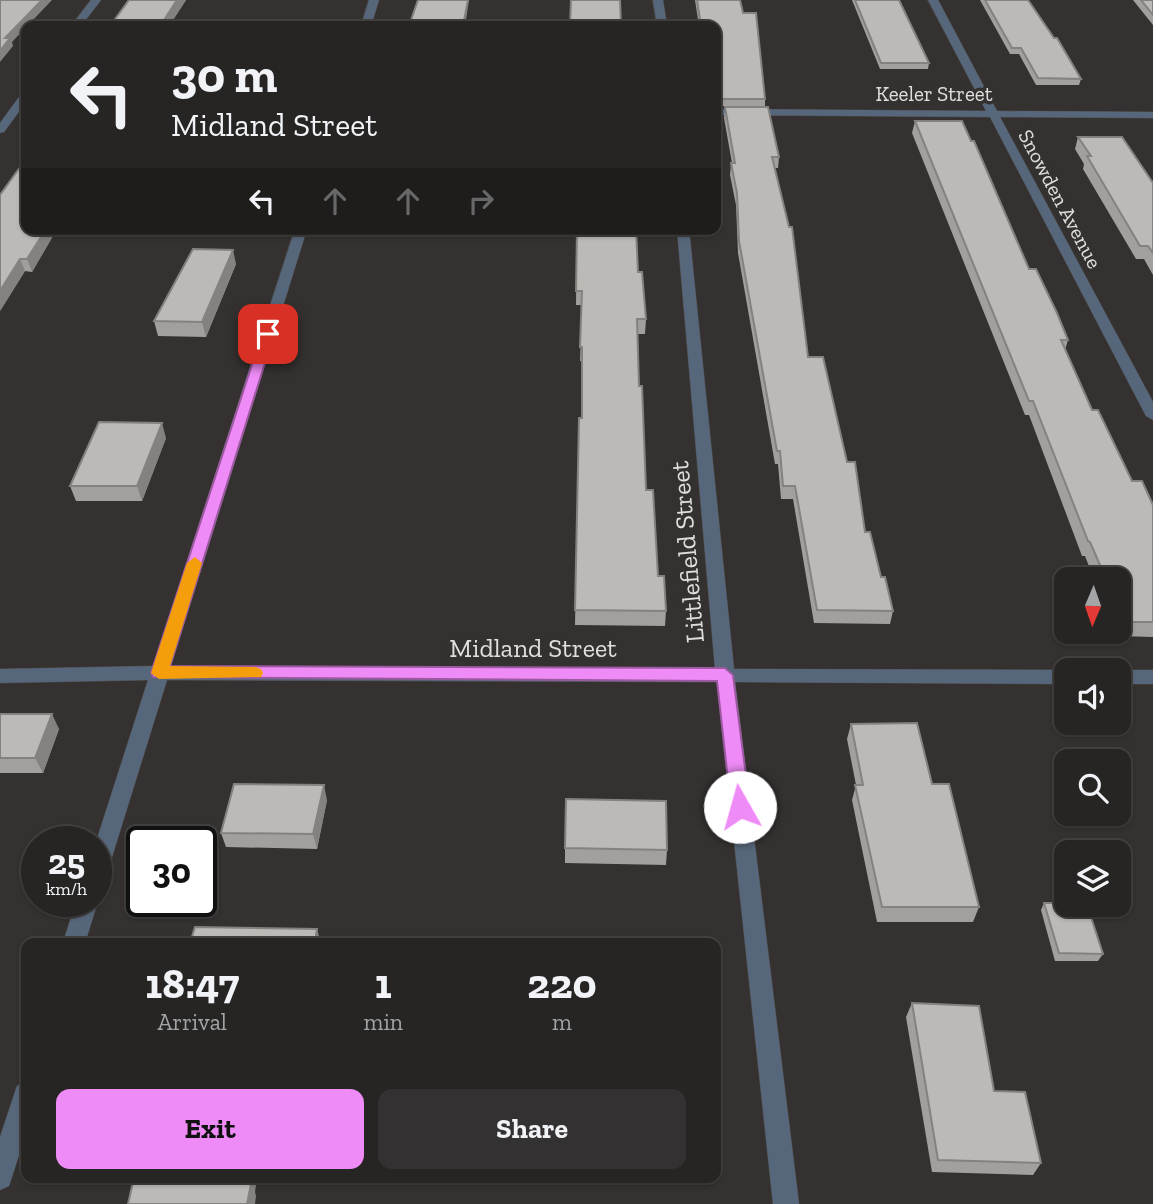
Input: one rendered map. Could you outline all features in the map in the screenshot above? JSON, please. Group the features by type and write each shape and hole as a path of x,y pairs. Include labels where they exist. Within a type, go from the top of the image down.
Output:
{"street":[{"path":"80,21 96,0"},
{"path":"368,21 374,0"},
{"path":"659,0 661,21"},
{"name":"Snowden Avenue","path":"933,0 1153,416"},
{"path":"0,105 21,102"},
{"path":"0,130 21,106"},
{"name":"Keeler Street","path":"721,112 1153,115"},
{"path":"111,826 300,235"},
{"name":"Littlefield Street","path":"684,235 725,675 786,1204"},
{"name":"Midland Street","path":"0,676 159,673 1054,677"},
{"path":"1131,677 1153,677"},
{"path":"76,938 82,917"},
{"path":"0,1177 21,1110"}],"building":[{"path":"0,0 42,0 5,38 10,38 0,51"},
{"path":"129,0 177,0 164,20 114,21"},
{"path":"418,0 468,0 464,21 411,21"},
{"path":"571,0 620,0 621,21 570,21"},
{"path":"697,0 740,0 743,13 756,13 765,99 722,99 721,21 700,21"},
{"path":"855,0 899,0 929,63 881,63"},
{"path":"985,0 1028,0 1054,38 1057,38 1081,79 1038,78 1021,48 1012,48"},
{"path":"1141,0 1153,0 1153,15"},
{"path":"725,107 768,107 779,157 772,157 789,227 792,227 808,357 823,357 847,462 855,462 865,532 870,532 893,611 817,610 795,486 783,486 780,451 777,451 739,241 737,193 731,163 735,163"},
{"path":"915,121 962,121 971,141 974,141 1029,269 1036,269 1057,313 1068,340 1061,340 1092,410 1098,410 1132,481 1142,481 1153,505 1153,622 1131,622 1131,567 1101,567 1033,401 1029,401"},
{"path":"1078,137 1122,137 1153,183 1153,253 1148,246 1140,246"},
{"path":"21,166 21,235 42,235 27,259 20,259 0,291 0,195"},
{"path":"577,235 636,235 638,272 642,272 646,319 637,319 646,490 653,490 658,576 664,576 666,611 575,610 579,418 582,418 582,291 576,291"},
{"path":"193,249 233,250 202,322 154,321"},
{"path":"99,422 162,423 137,486 70,486"},
{"path":"0,714 52,714 35,758 0,758"},
{"path":"917,723 932,784 949,784 979,907 882,907 855,785 863,785 851,724"},
{"path":"234,784 324,785 313,834 221,833"},
{"path":"566,799 666,801 667,850 565,848"},
{"path":"1044,903 1054,903 1054,917 1091,917 1103,954 1059,953"},
{"path":"195,927 317,929 316,938 192,938"},
{"path":"673,937 673,938 579,938"},
{"path":"912,1003 979,1006 994,1091 1025,1092 1041,1163 938,1160"},
{"path":"133,1183 251,1184 247,1204 128,1204"}],"slow traffic":[{"path":"195,563 159,673 255,673"}],"route":[{"path":"268,334 159,673 725,675 740,807"}]}
